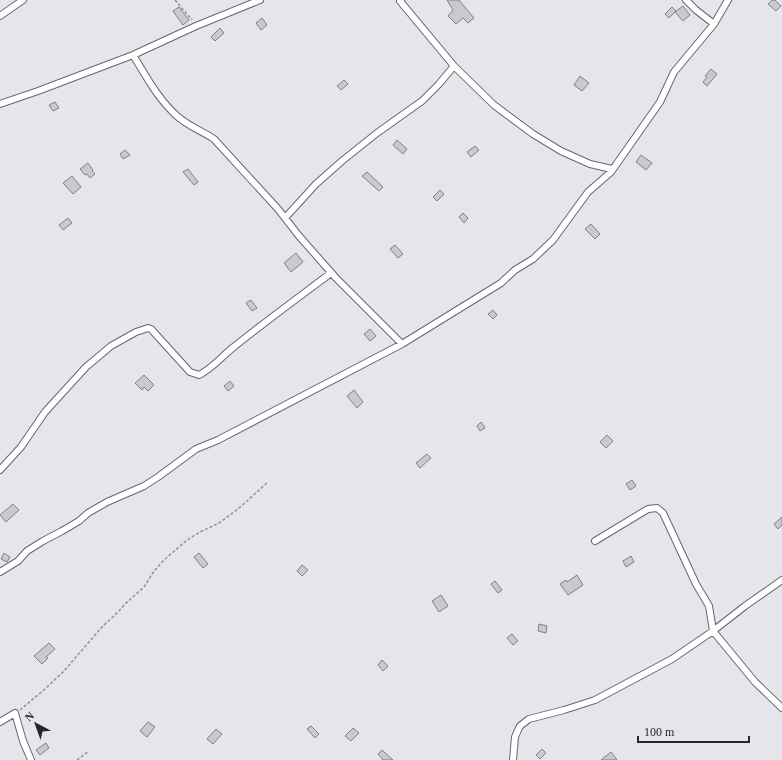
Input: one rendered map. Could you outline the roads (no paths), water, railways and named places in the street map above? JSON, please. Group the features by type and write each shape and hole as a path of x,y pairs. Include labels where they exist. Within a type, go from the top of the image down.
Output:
{"street":[{"path":"0,16 23,0"},
{"path":"0,104 133,55 196,26 260,0"},
{"path":"401,0 400,2 454,66 494,106 532,134 561,151 590,164 612,169"},
{"path":"686,0 714,24"},
{"path":"0,572 18,561 27,551 79,521 88,513 108,502 144,486 196,449 218,440 402,344 502,283 515,270 533,259 552,240 588,192 611,172 660,102 674,72 714,24 728,0"},
{"path":"133,55 158,95 177,116 189,125 214,139 278,209 298,236 331,273 402,344"},
{"path":"285,218 321,179 377,133 422,101 454,66"},
{"path":"0,470 20,447 45,412 86,367 111,346 136,332 148,328 151,329 190,372 199,375 205,372 234,347 331,273"},
{"path":"595,541 648,509 657,508 663,513 696,584 709,606 713,631 755,682 782,708"},
{"path":"513,760 518,730 520,726 529,719 595,700 672,659 782,580"},
{"path":"0,722 15,714 23,741 31,760"}]}
